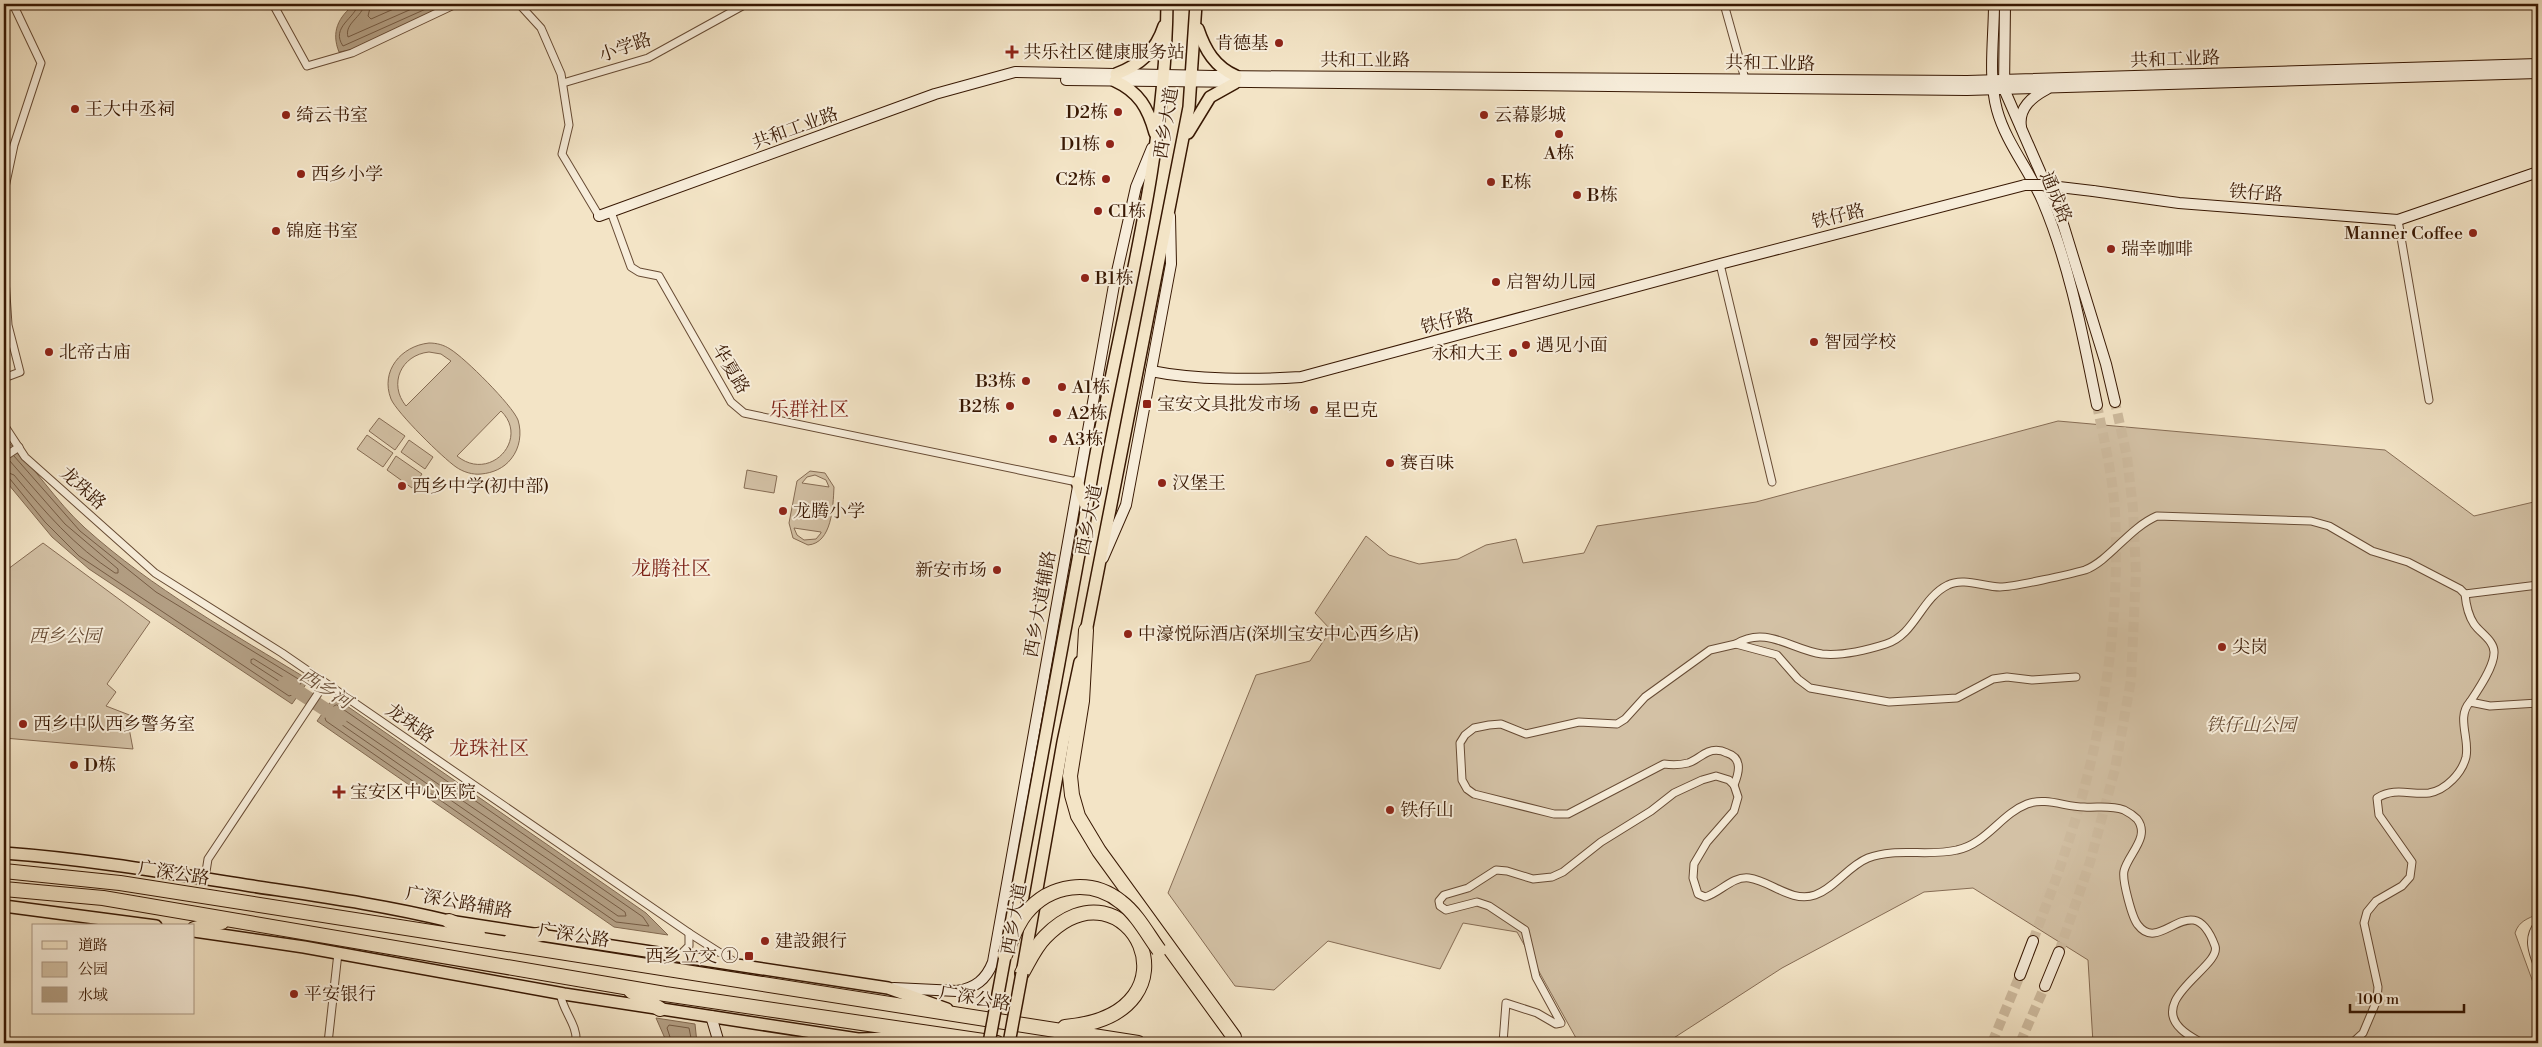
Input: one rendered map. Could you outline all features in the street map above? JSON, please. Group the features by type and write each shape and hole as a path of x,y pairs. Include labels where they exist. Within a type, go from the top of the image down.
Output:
{"highway":[{"path":"1086,630 1082,701 1070,776 1072,795 1078,816 1099,851 1192,982 1238,1040"},
{"name":"广深公路","path":"4,871 120,883 1138,1043"},
{"path":"1005,955 1024,915 1035,904 1064,888 1079,886 1095,888 1122,902 1194,999 1206,1013 1238,1040"},
{"name":"广深公路","path":"4,889 103,898 624,987 997,1043"},
{"path":"1022,973 1044,938 1057,926 1082,914 1109,916 1131,929 1139,938 1142,948 1144,972 1135,995 1114,1014 1103,1020 1088,1025 1042,1029"},
{"path":"195,930 227,920"},
{"path":"449,921 497,942 542,934"},
{"path":"624,987 660,1009"}],"main road":[{"name":"西乡大道","path":"989,1043 1082,538 1086,506 1156,138 1164,79 1167,4"},
{"name":"西乡大道","path":"1009,1043 1063,742 1182,145 1191,79 1196,4"},
{"path":"1156,138 1151,119 1139,96 1116,78 1146,57 1161,36 1167,18"},
{"path":"1182,145 1195,119 1210,96 1236,80 1214,60 1206,49 1196,23"},
{"path":"1077,482 1086,506"},
{"name":"广深公路辅路","path":"4,852 71,858 206,878 400,909 449,921 888,988 963,1014"},
{"path":"4,906 141,924"},
{"path":"195,930 560,994 858,1039 958,1036"}],"street":[{"path":"4,192 14,145 41,63 13,4"},
{"path":"273,4 308,66 352,53 456,4"},
{"path":"519,4 541,28 561,74 569,125 562,154 599,216"},
{"name":"小学路","path":"563,82 648,58 746,4"},
{"path":"1724,4 1745,79"},
{"name":"通成路","path":"1994,4 1998,112 2043,203 2052,228 2081,327 2097,405"},
{"name":"通成路","path":"2005,4 1998,84 2063,224 2106,364 2115,402"},
{"name":"共和工业路","path":"599,216 935,94 1003,77 1998,84 2538,64"},
{"name":"共和工业路","path":"1236,80 1745,79 1998,84 2050,87 2538,73"},
{"path":"2022,133 2021,123 2026,105 2050,87"},
{"name":"西乡大道辅路","path":"888,988 957,991 967,989 980,982 993,962 1077,482 1114,284 1134,196 1156,138"},
{"name":"铁仔路","path":"1151,370 1172,375 1277,379 1301,377 1720,264 2025,186 2042,185 2179,203 2398,220 2538,172"},
{"path":"1096,575 1126,506 1171,264 1169,206"},
{"name":"华夏路","path":"610,212 631,267 638,272 659,276 731,402 744,413 1077,482"},
{"path":"2398,220 2429,400"},
{"path":"4,263 8,325 20,372 4,378"},
{"path":"1720,264 1772,482"},
{"name":"龙珠路","path":"4,424 25,457 155,573 689,933 739,964"},
{"path":"4,456 19,447"},
{"path":"1734,786 1739,772 1739,763 1733,755 1719,750 1709,752 1690,763 1664,764 1568,814 1538,812 1495,798 1474,794 1467,789 1462,780 1460,743 1464,735 1474,728 1489,725 1501,724 1526,734 1579,722 1617,724 1626,719 1645,697 1710,650 1736,644 1753,636 1767,637 1821,654 1836,654 1887,644 1902,634 1933,595 1950,584 1964,582 2002,587 2086,569 2143,522 2158,516 2311,521 2329,526 2372,551 2408,562 2460,589 2465,594 2466,607 2473,624 2491,643 2494,652 2484,680 2465,708 2463,718 2468,748 2465,762 2455,777 2442,788 2429,793 2395,790 2377,798 2378,815 2412,862 2410,877 2402,886 2376,901 2367,912 2364,923 2378,987 2377,1000 2364,1033 2352,1043"},
{"path":"2465,594 2538,585"},
{"path":"1736,644 1777,655 1798,679 1810,688 1889,702 1957,698 1993,679 2007,677 2032,680 2076,677"},
{"path":"206,878 208,859 323,686"},
{"path":"2470,702 2490,706 2538,703"},
{"path":"1502,1043 1506,1003 1537,1013 1556,1024 1561,1022 1536,977 1525,930 1489,906 1477,902 1446,910 1440,906 1439,901 1444,895 1468,888 1496,870 1507,871 1533,879 1552,877 1563,872 1601,842 1651,811 1674,793 1702,780 1716,776 1729,780 1734,786 1738,797 1734,811 1707,842 1694,864 1694,878 1698,894 1705,897 1740,878 1750,878 1794,896 1815,895 1860,862 1878,855 1955,851 1970,846 2030,803 2044,802 2083,808 2104,806 2124,810 2136,818 2141,827 2140,840 2124,872 2134,921 2142,931 2150,934 2160,933 2180,920 2187,919 2200,923 2211,936 2216,950 2213,959 2184,987 2174,1008 2174,1018 2180,1028 2202,1043"},
{"path":"2538,924 2531,939 2531,949 2538,967"},
{"path":"680,955 689,946 689,933"},
{"path":"2020,975 2033,940"},
{"path":"2045,986 2059,952"},
{"path":"328,1043 338,954"},
{"path":"560,994 564,1010 576,1029 576,1043"},
{"path":"711,1016 718,1043"},
{"path":"858,1039 887,1043"}],"green space":[{"path":"435,343 443,345 457,354 487,382 514,413 519,425 519,440 514,455 502,467 478,474 468,473 459,469 431,445 395,406 388,389 388,379 391,370 395,362 402,355 419,345","holes":["429,352 441,354 451,361 406,406 398,389 400,372 411,359 419,354","501,411 509,422 511,434 509,445 502,454 493,461 482,464 470,463 457,456"]},
{"path":"379,418 405,436 395,450 369,431"},
{"name":"铁仔山公园","path":"2058,421 2385,450 2474,516 2538,501 2538,914 2521,923 2515,933 2538,996 2538,1043 2093,1043 2088,960 1973,888 1924,892 1782,968 1666,1043 1596,1043 1576,1038 1517,932 1463,923 1440,969 1328,941 1274,990 1235,986 1168,893 1256,675 1310,661 1331,630 1315,613 1366,536 1389,555 1419,564 1458,559 1486,545 1516,539 1523,563 1584,553 1597,526 1756,502"},
{"path":"367,435 393,453 383,467 357,449"},
{"path":"409,440 433,457 425,469 401,452"},
{"path":"396,456 422,474 412,488 387,470"},
{"path":"747,470 777,476 774,493 744,488"},
{"path":"810,471 825,473 834,487 832,514 827,531 816,543 808,545 793,538 789,523 797,481","holes":["815,475 826,480 829,487 802,483 807,477","794,528 821,532 821,533 816,539 804,540 797,535"]},
{"name":"西乡公园","path":"43,543 150,622 107,684 116,692 106,706 132,716 129,728 133,749 4,738 4,572"}],"water":[{"path":"355,4 446,5 350,50 339,52 336,38 338,25 344,14"},
{"path":"4,438 74,517 111,550 165,591 309,680 292,704 89,569 52,537 4,479"},
{"path":"334,697 646,913 668,935 614,927 317,721"},
{"path":"656,1018 695,1024 697,1043 667,1043"}],"waterway":[{"name":"西乡河","path":"285,683 340,719"}],"tunnel":[{"path":"2059,952 2090,862 2115,769 2131,680 2136,573 2133,509 2127,457 2115,402"},
{"path":"2033,941 2077,814 2098,729 2106,686 2115,599 2115,513 2110,472 2097,405"},
{"path":"1992,1043 2020,975"},
{"path":"2020,1043 2045,986"}],"place":[{"name":"肯德基","path":"1279,43"},
{"name":"共乐社区健康服务站","path":"1012,52"},
{"name":"王大中丞祠","path":"75,109"},
{"name":"D2栋","path":"1118,112"},
{"name":"绮云书室","path":"286,115"},
{"name":"云幕影城","path":"1484,115"},
{"name":"A栋","path":"1559,134"},
{"name":"D1栋","path":"1110,144"},
{"name":"西乡小学","path":"301,174"},
{"name":"C2栋","path":"1106,179"},
{"name":"E栋","path":"1491,182"},
{"name":"B栋","path":"1577,195"},
{"name":"C1栋","path":"1098,211"},
{"name":"锦庭书室","path":"276,231"},
{"name":"Manner Coffee","path":"2473,233"},
{"name":"瑞幸咖啡","path":"2111,249"},
{"name":"B1栋","path":"1085,278"},
{"name":"启智幼儿园","path":"1496,282"},
{"name":"智园学校","path":"1814,342"},
{"name":"遇见小面","path":"1526,345"},
{"name":"北帝古庙","path":"49,352"},
{"name":"永和大王","path":"1513,353"},
{"name":"B3栋","path":"1026,381"},
{"name":"A1栋","path":"1062,387"},
{"name":"宝安文具批发市场","path":"1147,404"},
{"name":"B2栋","path":"1010,406"},
{"name":"星巴克","path":"1314,410"},
{"name":"A2栋","path":"1057,413"},
{"name":"A3栋","path":"1053,439"},
{"name":"赛百味","path":"1390,463"},
{"name":"汉堡王","path":"1162,483"},
{"name":"西乡中学(初中部)","path":"402,486"},
{"name":"龙腾小学","path":"783,511"},
{"name":"新安市场","path":"997,570"},
{"name":"中濠悦际酒店(深圳宝安中心西乡店)","path":"1128,634"},
{"name":"尖岗","path":"2222,647"},
{"name":"西乡中队西乡警务室","path":"23,724"},
{"name":"D栋","path":"74,765"},
{"name":"宝安区中心医院","path":"339,792"},
{"name":"铁仔山","path":"1390,810"},
{"name":"建設銀行","path":"765,941"},
{"name":"西乡立交 ①","path":"749,956"},
{"name":"平安银行","path":"294,994"}],"district":[{"name":"乐群社区","path":"809,409"},
{"name":"龙腾社区","path":"671,568"},
{"name":"龙珠社区","path":"489,748"}]}
